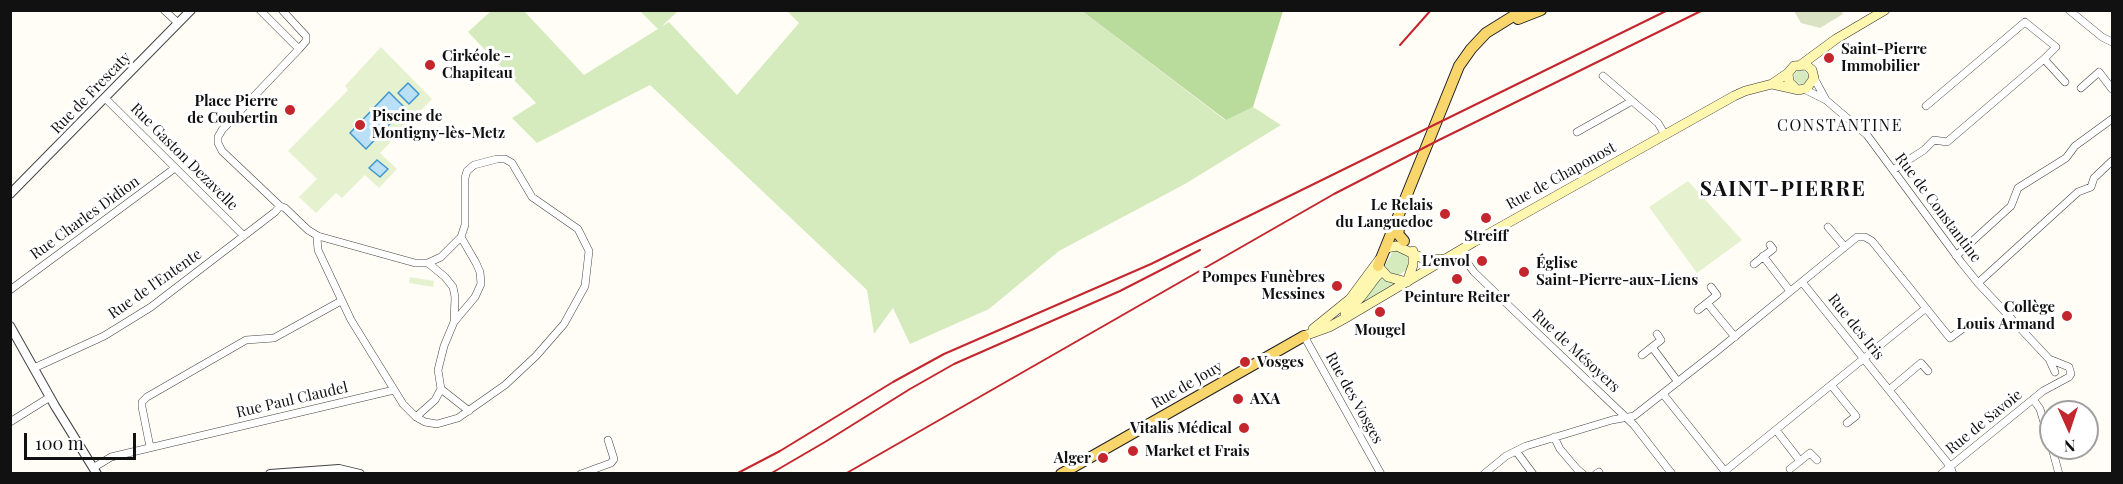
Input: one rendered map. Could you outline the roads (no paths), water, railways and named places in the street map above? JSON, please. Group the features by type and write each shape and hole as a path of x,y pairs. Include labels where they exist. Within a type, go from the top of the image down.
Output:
{"main road":[{"name":"Rue de Jouy","path":"1329,327 1361,297 1379,274 1383,257 1437,119 1454,78 1471,49 1486,33 1523,10"},
{"path":"1506,21 1541,10"},
{"path":"1820,50 1811,85 1799,89 1789,82 1788,73 1794,66 1802,64 1820,50 1885,10"},
{"path":"1802,64 1810,67 1814,76"},
{"name":"Rue de Chaponost","path":"1368,304 1734,96 1772,84 1788,73"},
{"name":"Rue de Chaponost","path":"1772,84 1799,89"},
{"path":"1383,257 1388,277 1407,282 1413,265 1413,253 1398,234 1407,196"},
{"path":"1304,336 1350,299 1375,264 1397,246 1424,259 1445,259"},
{"name":"Rue de Jouy","path":"1061,474 1304,336 1329,327 1368,304"}],"street":[{"path":"164,10 178,23"},
{"name":"Rue de Frescaty","path":"10,194 191,10"},
{"path":"260,10 299,49"},
{"path":"282,10 306,36 306,41 222,130 218,143 222,151 308,230 318,236 415,263 428,263 441,257 460,237 465,225 467,171 474,165 505,159 512,163 532,197 578,229 589,251 589,263 585,286 564,324 536,356 506,385 458,418 436,423 425,422 416,417 403,404 341,301 318,250 318,236"},
{"path":"2069,10 2102,37 2112,42"},
{"path":"1893,170 1924,150 1934,140 1947,142 2056,47 2025,22 1926,106"},
{"path":"2044,59 2065,82"},
{"path":"2081,88 2099,72 2112,89"},
{"path":"1603,76 1658,123 1665,135"},
{"name":"Rue de Constantine","path":"1814,76 1826,100"},
{"name":"Rue de Constantine","path":"1799,89 1826,100 1862,130 1956,256 2049,359 2056,373"},
{"name":"Rue Gaston Dezavelle","path":"105,98 244,236"},
{"path":"1577,132 1632,101"},
{"path":"1956,256 2011,206 2018,188 2066,158 2075,146 2112,119"},
{"name":"Rue de Constantine","path":"1978,283 2078,192 2091,187 2094,178 2112,161"},
{"name":"Rue Charles Didion","path":"10,290 175,168"},
{"name":"Rue de l'Entente","path":"34,368 104,336 151,307 280,206"},
{"path":"1828,227 1844,246"},
{"path":"416,417 435,400 441,389 438,370 444,346 454,322 475,297 481,284 480,272 476,263 460,237"},
{"path":"1484,474 1516,450 1612,420 1634,416 1735,337 1855,238 1862,237 1872,241 1950,338 1969,324"},
{"path":"1754,264 1773,249 1770,245"},
{"name":"Rue de Mésoyers","path":"1459,252 1474,272 1626,418 1672,474"},
{"path":"1763,256 1790,291"},
{"path":"428,263 453,287 454,322"},
{"name":"Rue des Iris","path":"1802,282 1952,470"},
{"path":"1698,310 1717,295 1711,287"},
{"path":"150,447 142,407 142,402 147,397 246,340 274,338 341,301"},
{"path":"1707,303 1735,337"},
{"path":"1663,394 1726,472 1926,308"},
{"path":"10,326 95,471"},
{"path":"1642,356 1661,340 1657,334"},
{"name":"Rue des Vosges","path":"1304,336 1381,474"},
{"path":"1652,347 1678,382"},
{"name":"Rue de Constantine","path":"2049,359 2062,365"},
{"path":"1889,390 1921,363 1928,371"},
{"path":"2062,365 2066,365 2071,370 2070,377 2064,380 2057,378 2056,373 2056,369 2062,365"},
{"name":"Rue de Savoie","path":"2043,391 2056,373"},
{"name":"Rue de Savoie","path":"1941,474 1952,470 2043,391 2064,380"},
{"path":"1831,385 1856,416 1847,423"},
{"path":"441,389 469,411"},
{"name":"Rue Paul Claudel","path":"95,471 111,458 150,447 394,390"},
{"path":"10,422 50,397"},
{"path":"2033,399 2039,408"},
{"path":"1776,430 1800,461"},
{"path":"1554,437 1560,449 1583,474"},
{"path":"581,474 611,463 614,459 608,440"},
{"path":"1516,450 1533,474"},
{"path":"1790,469 1810,453 1817,460"},
{"path":"270,474 339,469 360,474"}],"water":[{"path":"408,83 419,94 409,104 398,93"},
{"path":"389,92 405,108 366,149 350,133"},
{"path":"377,160 388,169 380,177 369,168"}],"railway":[{"path":"1400,45 1431,10"},
{"path":"736,474 780,451 893,382 944,354 1151,264 1668,10"},
{"path":"845,474 1334,194 1703,10"},
{"path":"770,474 954,364 1120,291 1200,250"}],"place":[{"name":"Saint-Pierre Immobilier","path":"1829,58"},
{"name":"Cirkéole - Chapiteau","path":"430,65"},
{"name":"Place Pierre de Coubertin","path":"290,110"},
{"name":"Piscine de Montigny-lès-Metz","path":"360,125"},
{"name":"Le Relais du Languedoc","path":"1445,214"},
{"name":"Streiff","path":"1486,218"},
{"name":"L'envol","path":"1482,261"},
{"name":"Église Saint-Pierre-aux-Liens","path":"1524,272"},
{"name":"Peinture Reiter","path":"1457,279"},
{"name":"Pompes Funèbres Messines","path":"1337,286"},
{"name":"Mougel","path":"1380,312"},
{"name":"Collège Louis Armand","path":"2067,316"},
{"name":"Vosges","path":"1245,362"},
{"name":"AXA","path":"1238,399"},
{"name":"Vitalis Médical","path":"1244,428"},
{"name":"Market et Frais","path":"1133,451"},
{"name":"Alger","path":"1103,458"}],"district":[{"name":"CONSTANTINE","path":"1840,126"},
{"name":"SAINT-PIERRE","path":"1783,189"}]}
